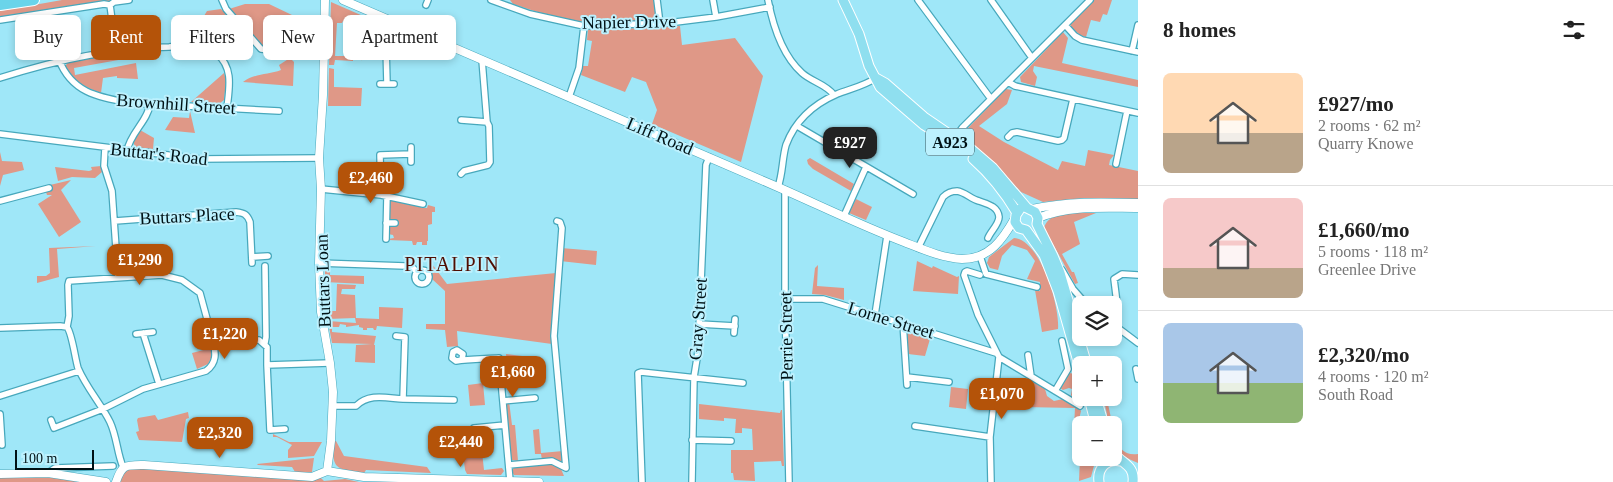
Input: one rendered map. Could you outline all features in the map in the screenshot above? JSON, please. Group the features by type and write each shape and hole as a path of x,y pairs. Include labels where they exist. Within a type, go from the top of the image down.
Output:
{"highway":[{"path":"0,5 34,0"}],"main road":[{"name":"A923","path":"843,0 859,34 869,66 876,78 885,83 953,140 993,168 1030,208 1053,256 1077,356"},
{"name":"A923","path":"953,140 982,166 1010,202 1016,216 1017,225 1024,230 1044,254 1072,317"},
{"path":"1016,216 1021,209 1030,208"},
{"path":"1024,230 1032,229 1037,221"},
{"path":"1122,462 1135,474"},
{"path":"1097,481 1101,466"}],"street":[{"path":"4,21 104,4 110,5 114,2 129,0"},
{"path":"222,0 226,9 261,49 263,49"},
{"name":"Buttars Loan","path":"325,0 323,95 319,158 321,189 319,263 321,312 330,362 333,406 327,471"},
{"name":"Liff Road","path":"343,0 377,15"},
{"name":"Napier Drive","path":"491,0 556,21 584,26 660,24 716,17 770,7"},
{"path":"657,0 660,24"},
{"path":"713,0 716,17"},
{"path":"768,0 774,24 792,63 803,74 829,89 834,96"},
{"path":"918,0 991,99"},
{"path":"991,0 1032,58"},
{"path":"953,140 991,99 1090,0"},
{"path":"110,5 111,15"},
{"path":"1065,25 1082,40 1135,51 1138,25"},
{"path":"569,97 579,68 584,26"},
{"path":"161,47 197,46 217,54 228,69 227,108"},
{"name":"Liff Road","path":"456,49 781,188 887,236 918,248 953,258 964,259 980,256"},
{"path":"0,78 59,60"},
{"name":"Brownhill Street","path":"59,60 64,73 82,90 112,100 279,111"},
{"path":"380,84 391,84 388,60"},
{"path":"461,174 464,171 488,165 490,162 489,126 487,122 482,60"},
{"name":"Perrie Street","path":"789,482 781,188 786,145 803,116 816,105 876,78"},
{"path":"1008,82 1015,86 1138,113"},
{"path":"1008,137 1017,132 1058,141 1062,140 1074,99"},
{"path":"127,151 130,138 150,110 150,104"},
{"path":"1116,164 1127,111"},
{"path":"461,120 487,122"},
{"path":"797,126 913,194"},
{"name":"Buttar's Road","path":"0,134 212,160 319,158"},
{"path":"411,147 411,162"},
{"path":"105,148 104,166 112,191 118,277"},
{"path":"386,239 380,155 411,154"},
{"name":"Gray Street","path":"692,482 694,377 698,352 706,165 709,157"},
{"path":"844,216 866,167"},
{"path":"0,201 49,188"},
{"path":"321,189 384,195 424,204"},
{"path":"918,248 943,197 948,193 961,192 980,202 986,202 996,209 999,214 999,221 988,238"},
{"path":"1030,208 1078,203 1138,203"},
{"path":"1037,221 1052,212 1070,209 1138,208"},
{"name":"Buttars Place","path":"114,221 244,213 250,222 252,260 268,256"},
{"path":"1016,216 1003,239 989,252 980,256 986,274 1037,287"},
{"path":"509,465 552,461 566,468 554,336 562,228 560,222 557,221"},
{"path":"386,223 395,223"},
{"path":"1003,239 1024,230"},
{"path":"875,315 887,236"},
{"path":"1053,256 1079,296"},
{"path":"319,263 405,266 412,267 417,272"},
{"path":"265,266 265,343 267,347 270,430 285,429"},
{"path":"980,275 967,271 964,272 978,315 998,355 990,437 991,482"},
{"path":"1116,296 1114,279 1117,276 1122,274 1138,275"},
{"path":"51,420 54,428 103,409 132,393 206,371 211,367 216,357 202,298 189,284 168,275 70,281 68,285 69,316 67,327 70,331 73,352 79,371 103,409 114,431 123,468"},
{"name":"Lorne Street","path":"785,299 823,299 903,323 998,355 1072,401"},
{"path":"1065,304 1072,306"},
{"path":"734,333 735,318"},
{"path":"903,323 907,385"},
{"path":"699,324 735,326"},
{"path":"0,328 67,327"},
{"path":"136,334 153,332"},
{"path":"1122,332 1138,343"},
{"path":"143,334 160,384"},
{"path":"396,336 405,337 403,399"},
{"path":"213,341 259,340 265,343"},
{"path":"1055,391 1068,369 1062,340"},
{"path":"1028,355 1030,376"},
{"path":"462,359 470,361 499,358 510,481"},
{"path":"268,366 330,362"},
{"path":"1136,369 1138,380"},
{"path":"0,396 79,371"},
{"path":"642,482 638,373 743,383"},
{"path":"907,377 949,382"},
{"path":"333,406 356,406 363,399 372,397 454,400"},
{"path":"503,401 536,398"},
{"path":"0,414 2,445"},
{"path":"474,428 505,425"},
{"path":"915,426 990,437"},
{"path":"692,440 730,441"},
{"path":"116,482 119,472 128,465 312,477 327,471 364,477 539,482"},
{"path":"48,473 55,468 113,466"},
{"path":"78,467 78,476"},
{"path":"0,474 48,473 78,476 106,482"}],"shaded area":[{"path":"62,0 115,0 0,18 0,11"},
{"path":"510,0 654,0 655,14 652,20 586,22 553,16 513,4"},
{"path":"1093,0 1112,0 1107,15 1103,14 1100,22 1091,20 1086,37 1080,35 1070,24"},
{"path":"331,2 361,15 343,15 342,23 337,23 335,56 343,56 343,60 353,61 335,60 334,65 329,65 329,60 333,60 333,15 331,15"},
{"path":"245,4 269,4 292,15 263,15 263,46 253,37 253,15 234,15 229,9"},
{"path":"221,9 226,14 205,15 207,11"},
{"path":"680,26 682,45 735,38 763,76 741,162 652,124 657,110 646,82 632,77 625,92 581,75 583,66 588,66 592,41 587,40 588,29"},
{"path":"1063,32 1068,38 1062,63 1138,80 1138,87 1034,66 1033,71 1037,77 1035,86 1021,82 1020,77"},
{"path":"91,57 91,60 118,60 74,68 75,75 136,63 138,79 117,78 117,76 103,78 101,93 80,83 72,77 65,67 68,62"},
{"path":"287,60 294,62 293,86 243,82 252,77 281,70 279,65"},
{"path":"329,68 334,69 334,87 362,88 361,106 328,106"},
{"path":"224,73 226,81 224,100 219,104 191,102"},
{"path":"1006,89 1012,90 1007,104 979,126 1004,142 1058,170 1062,161 1085,166 1088,150 1114,155 1109,165 1138,171 1138,199 1084,198 1043,202 1021,192 997,166 965,140 964,137 966,130"},
{"path":"190,111 195,133 165,130 173,117 189,118"},
{"path":"140,130 154,138 153,149 135,147 133,140"},
{"path":"0,152 2,161 22,162 24,170 3,175 0,186"},
{"path":"810,158 854,184 851,191 813,169 808,164 807,160"},
{"path":"101,166 102,172 95,178 72,177 58,181 55,167 89,171 92,170 91,167"},
{"path":"71,180 61,190 81,222 59,237 38,204 52,195 47,195 46,192 51,190 50,185"},
{"path":"856,199 872,207 866,220 849,213"},
{"path":"389,200 421,205 421,208 427,208 428,205 435,207 435,212 432,212 432,224 428,225 427,245 422,245 422,242 417,242 416,245 413,245 412,241 388,240 394,238 393,235 388,234 388,229 392,225 392,221 388,218"},
{"path":"1071,213 1096,213 1074,222 1080,244 1062,254 1072,272 1074,272 1078,283 1075,284 1044,228 1051,218"},
{"path":"1014,238 1024,242 1033,250 1047,276 1056,306 1058,329 1042,332 1035,290 1040,291 1040,282 1027,279 1035,261 1027,250 1012,245 1002,256 998,270 990,268 987,263 989,257"},
{"path":"96,246 57,249 59,277 37,283 37,276 46,276 50,273 49,248"},
{"path":"561,248 597,251 596,265 560,261"},
{"path":"917,261 957,277 959,276 958,294 913,291"},
{"path":"432,264 447,284 556,273 552,344 457,331 458,346 447,347 445,330 426,329 426,324 445,324 445,291 432,279"},
{"path":"818,265 817,286 844,288 844,300 812,294 815,268"},
{"path":"325,271 330,271 330,275 364,276 364,284 325,282"},
{"path":"337,284 356,285 355,289 342,289 341,294 355,295 356,318 379,319 379,307 403,308 402,328 377,326 376,330 367,328 367,330 363,330 359,325 346,327 346,325 340,324 339,327 332,327 332,332 376,336 374,345 375,363 355,362 356,345 372,344 332,343 328,321 356,323 355,318 328,319 325,294 331,294 330,311 336,311"},
{"path":"909,331 930,339 925,356 908,354 907,333"},
{"path":"211,348 211,358 208,364 197,369 192,353"},
{"path":"506,354 530,357 532,370 508,372"},
{"path":"1072,374 1072,389 1063,390 1060,388 1066,375"},
{"path":"1029,379 1045,389 1047,396 1054,401 1063,399 1072,404 1072,406 1079,408 1081,411 1080,416 1075,416 1075,408 1023,407 1023,390 1025,391"},
{"path":"483,383 485,405 470,406 468,385"},
{"path":"951,387 968,389 966,409 949,407"},
{"path":"509,401 512,425 515,425 518,461 512,460 510,457 505,403"},
{"path":"699,404 780,413 782,410 784,466 782,466 781,461 754,462 755,481 734,480 733,473 731,473 731,450 753,450 752,429 742,428 742,433 735,433 736,419 724,418 724,421 699,419"},
{"path":"1105,406 1108,406 1111,416 1107,416"},
{"path":"188,412 189,418 186,419 182,442 139,440 136,432 139,431 138,418 155,415 158,420"},
{"path":"539,429 541,453 563,451 565,465 555,459 542,460 541,454 535,454 533,430"},
{"path":"273,434 289,442 322,442 314,456 288,458 288,450 292,445 277,437 273,437"},
{"path":"333,441 336,441 344,456 427,467 431,473 366,470 364,473 342,469 335,463"},
{"path":"1122,449 1130,454 1138,454 1138,463 1122,454"},
{"path":"482,452 484,470 502,468 504,471 501,475 467,474 463,453"},
{"path":"314,458 312,472 307,473 295,472 292,467 257,464"},
{"path":"548,463 561,469 564,476 514,475 512,472 514,467"},
{"path":"1080,466 1094,466 1091,477 1079,481"},
{"path":"123,467 319,476 324,481 345,479 359,482 116,482"},
{"path":"0,476 55,476 91,482 0,482"}],"district":[{"name":"PITALPIN","path":"452,264"}]}
